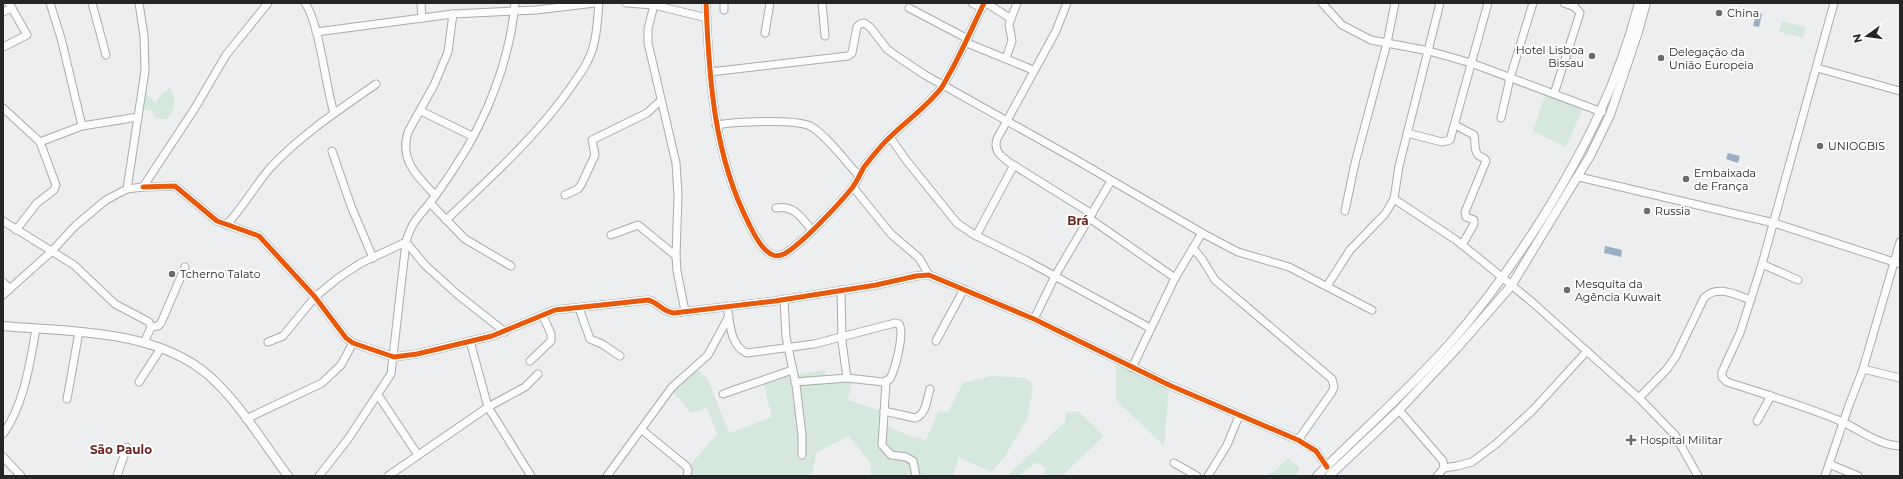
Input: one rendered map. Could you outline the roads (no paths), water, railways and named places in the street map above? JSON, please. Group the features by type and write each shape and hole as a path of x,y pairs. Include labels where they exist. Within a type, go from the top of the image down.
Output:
{"main road":[{"path":"1317,476 1450,343 1503,278 1570,172 1602,112 1624,55 1639,3"},
{"path":"1329,476 1399,410 1457,348 1511,286 1579,176 1610,115 1637,35 1646,3"},
{"path":"3,326 79,332 144,343 180,356 207,374 217,383 246,419 288,476"}],"street":[{"path":"50,3 61,38 82,126"},
{"path":"92,3 106,55"},
{"path":"127,189 138,117 145,56 139,3"},
{"path":"143,186 195,108 226,55 268,3"},
{"path":"304,3 310,11 316,32 334,113"},
{"path":"421,3 422,18"},
{"path":"316,32 514,7 557,8 595,3"},
{"path":"446,220 536,131 563,98 585,66 592,50 599,3"},
{"path":"626,3 654,5 707,18"},
{"path":"706,3 710,72 716,125 728,173 740,207 755,235 766,251 772,255 778,256 784,254 812,230 853,187 874,155 890,137 926,105 943,85 968,41 984,5"},
{"path":"765,32 770,3"},
{"path":"822,3 825,36"},
{"path":"972,3 984,5 1010,18"},
{"path":"1006,58 1012,41 1008,28 1010,18 1017,3"},
{"path":"1067,3 1056,31 1033,70 997,139 995,148 1000,155 1090,216 1175,278"},
{"path":"1322,3 1337,20 1348,28 1376,42 1429,51 1471,63 1602,112"},
{"path":"1345,211 1355,163 1387,43 1395,3"},
{"path":"1327,286 1350,250 1385,214 1394,198 1399,166 1440,3"},
{"path":"1407,133 1447,142 1452,137 1488,3"},
{"path":"1501,118 1510,78 1533,3"},
{"path":"1554,94 1580,13 1575,7 1564,3"},
{"path":"1834,3 1762,264 1740,334 1722,377 1727,382 1809,408 1843,422 1885,443 1900,446"},
{"path":"654,5 648,29 648,43 678,180 676,256 677,271 685,311"},
{"path":"3,12 10,6 27,35 3,47"},
{"path":"319,476 378,395 391,374 406,242 412,223 430,203 459,162 488,105 504,63 514,7"},
{"path":"909,8 968,41 1033,70"},
{"path":"435,194 410,166 406,158 407,136 434,85 448,52 453,14"},
{"path":"710,72 848,56 852,53 857,27 864,23 895,55 943,85 1007,120 1202,233 1238,252 1277,262 1372,310"},
{"path":"1817,68 1900,91"},
{"path":"226,225 247,200 270,168 308,133 376,84"},
{"path":"565,195 581,186 595,155 592,140 647,113 660,102"},
{"path":"3,108 40,142 56,185 54,190 37,203 16,230"},
{"path":"421,111 472,136"},
{"path":"40,142 82,126 138,117"},
{"path":"716,125 734,122 805,124 824,137 859,176"},
{"path":"1455,125 1474,135 1474,148 1486,161 1465,212 1466,217 1474,220 1474,224 1462,245"},
{"path":"890,137 906,160 957,223 976,236 1055,276 1150,328"},
{"path":"332,151 351,206 372,258"},
{"path":"976,236 1014,165"},
{"path":"1579,176 1774,223 1897,263"},
{"path":"1034,319 1055,276 1112,181"},
{"path":"3,295 52,251 75,226 106,200 127,189 143,186 175,186 200,208 226,225 259,236 315,297 338,329 353,343 394,357 417,354 505,332 555,310 648,300 652,301 668,312 685,311 784,299 929,275 964,288 1034,319 1132,368 1239,416 1298,440 1316,451 1327,467"},
{"path":"853,187 891,234 919,258 929,275"},
{"path":"1394,198 1462,245 1503,278 1639,398 1675,435 1698,476"},
{"path":"430,203 470,243 510,266"},
{"path":"776,208 784,207 794,210 812,230"},
{"path":"3,221 79,268 115,304 149,322 151,327 144,343"},
{"path":"612,235 638,225 676,256"},
{"path":"1132,368 1175,278 1202,233"},
{"path":"268,342 283,336 315,297 349,270 406,242"},
{"path":"406,242 425,265 457,294 505,332"},
{"path":"1825,476 1863,369 1897,263 1900,242"},
{"path":"1193,248 1215,280 1332,379 1334,387 1332,392 1298,440"},
{"path":"1762,264 1798,280"},
{"path":"151,327 158,326 160,323 185,267"},
{"path":"3,282 10,289"},
{"path":"936,341 964,288"},
{"path":"841,290 842,337 847,378"},
{"path":"1639,398 1667,369 1676,356 1704,298 1708,294 1712,291 1724,291 1751,300"},
{"path":"784,299 788,349 795,382 802,435 802,455"},
{"path":"727,306 734,339 742,351 753,353 788,349 895,323 899,324 901,328 901,336 891,376 886,382 882,445 891,456 906,457 913,461 916,476"},
{"path":"579,308 590,339 602,344 620,356"},
{"path":"530,360 551,341 551,334 543,316"},
{"path":"607,476 672,387 708,356 729,316"},
{"path":"3,434 12,419 19,400 29,364 36,329"},
{"path":"67,399 79,332"},
{"path":"470,341 488,407 531,476"},
{"path":"246,419 322,383 341,365 353,343"},
{"path":"139,382 161,348"},
{"path":"1437,476 1444,468 1472,462 1496,444 1533,410 1587,351"},
{"path":"1863,369 1900,378"},
{"path":"723,394 792,370"},
{"path":"388,476 488,407 521,389 538,374"},
{"path":"795,382 847,378 886,382"},
{"path":"884,411 915,418 919,417 923,414 930,389"},
{"path":"378,395 418,455"},
{"path":"1757,421 1770,396"},
{"path":"1399,410 1443,461 1444,468"},
{"path":"1208,476 1232,436 1239,416"},
{"path":"642,430 686,466 688,470 687,476"},
{"path":"117,476 127,448"},
{"path":"3,457 21,476"},
{"path":"1174,463 1197,476"},
{"path":"1829,464 1858,476"}],"water":[{"path":"1756,12 1762,14 1759,27 1753,26 1755,18 1753,15"},
{"path":"1728,153 1740,156 1738,163 1726,159"},
{"path":"1605,246 1622,250 1621,257 1604,253"}],"place":[{"name":"China","path":"1719,13"},
{"name":"Hotel Lisboa Bissau","path":"1592,56"},
{"name":"Delegação da União Europeia","path":"1661,58"},
{"name":"UNIOGBIS","path":"1820,146"},
{"name":"Embaixada de França","path":"1686,179"},
{"name":"Russia","path":"1647,211"},
{"name":"Tcherno Talato","path":"172,274"},
{"name":"Mesquita da Agência Kuwait","path":"1567,290"},
{"name":"Hospital Militar","path":"1631,440"}],"district":[{"name":"Brá","path":"1078,220"},
{"name":"São Paulo","path":"121,449"}]}
